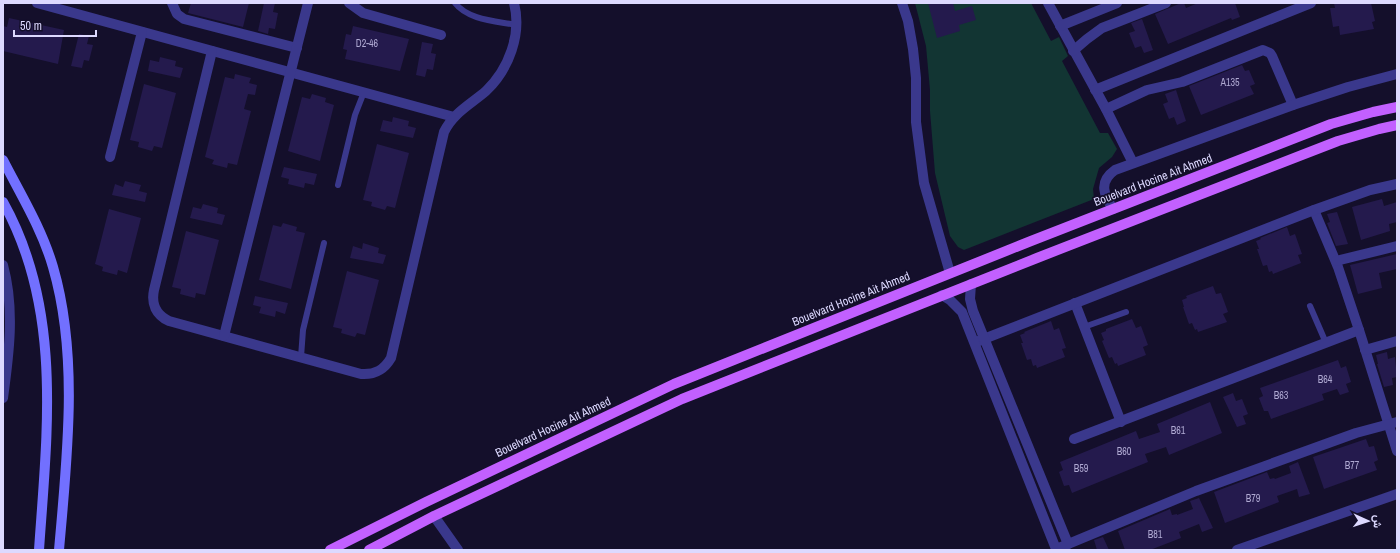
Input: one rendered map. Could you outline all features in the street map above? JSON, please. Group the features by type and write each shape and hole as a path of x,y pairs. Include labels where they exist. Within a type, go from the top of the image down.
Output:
{"main road":[{"name":"Bouelvard Hocine Ait Ahmed","path":"330,550 433,498 674,384 950,273 1331,124 1397,107"},
{"path":"369,550 434,516 682,399 971,284 1338,141 1397,125"},
{"path":"3,160 42,234 53,267 61,302 67,352 68,417 59,550"},
{"path":"5,208 24,246 37,292 44,335 48,404 39,550"}],"street":[{"path":"37,3 454,117"},
{"path":"172,3 177,14 184,19 297,48"},
{"path":"224,336 308,3"},
{"path":"349,3 368,15 441,34"},
{"path":"212,51 152,295 154,307 164,319 301,358 366,374 380,370 391,358 442,140 447,126 454,117 486,90 502,72 512,49 516,25 516,11 514,3"},
{"path":"902,3 908,22 913,50 916,78 916,122 924,182 950,273"},
{"path":"1048,3 1106,109 1133,163"},
{"path":"1060,26 1117,3"},
{"path":"1073,51 1102,28 1166,3"},
{"path":"1095,90 1311,3"},
{"path":"110,157 142,32"},
{"path":"1106,109 1147,90 1182,82 1262,50 1266,50 1272,56 1293,105"},
{"path":"1113,209 1104,194 1104,183 1110,173 1115,170 1293,105 1348,87 1397,74"},
{"path":"974,343 1314,210 1370,190 1397,184"},
{"path":"1314,210 1336,261 1365,350 1392,423 1397,451"},
{"path":"1336,261 1397,246"},
{"path":"3,265 8,294 10,329 9,357 3,398"},
{"path":"971,284 971,305 1069,547"},
{"path":"942,296 950,300 962,312 1056,549 1069,547 1196,491 1356,433 1392,423"},
{"path":"1074,304 1121,422"},
{"path":"1074,440 1359,330"},
{"path":"1365,350 1397,341"},
{"path":"1237,550 1397,494"},
{"path":"434,516 458,550"}],"lane":[{"path":"455,3 462,11 468,14 516,25"},
{"path":"338,185 354,115 364,92"},
{"path":"301,358 303,330 324,243"},
{"path":"1310,306 1326,343"},
{"path":"1084,327 1126,312"}],"green space":[{"path":"915,3 1031,3 1051,41 1059,37 1068,56 1062,61 1100,133 1108,133 1117,149 1112,157 1099,168 1093,189 1094,199 964,250 958,247 950,236 935,173 926,46"}],"building":[{"path":"191,3 249,3 243,27 188,13"},
{"path":"264,3 275,3 273,12 278,13 275,29 269,28 268,34 258,31"},
{"path":"928,3 953,3 955,11 972,6 976,20 959,25 960,31 937,38"},
{"path":"1184,3 1186,8 1198,3 1235,3 1240,17 1232,20 1231,18 1168,44 1155,14"},
{"path":"1334,3 1371,3 1375,21 1372,22 1374,29 1340,35 1339,26 1333,27 1330,8 1335,8"},
{"path":"9,18 64,30 58,64 3,51 3,26 7,27"},
{"path":"1142,19 1153,50 1144,53 1141,46 1135,48 1129,33 1135,31 1131,23"},
{"path":"353,26 409,39 400,71 345,59 347,50 343,49 346,34 351,35"},
{"path":"79,34 89,36 87,44 93,45 89,61 84,60 82,68 71,66"},
{"path":"422,42 433,44 431,53 436,54 433,70 427,69 425,77 416,75"},
{"path":"160,57 176,61 175,66 183,68 180,78 148,71 150,60 159,62"},
{"path":"1242,65 1245,71 1249,70 1255,84 1250,86 1254,94 1201,115 1189,86"},
{"path":"235,74 251,78 249,83 257,85 255,95 248,94 244,109 251,111 237,165 228,163 227,168 212,164 214,160 205,157 225,77 234,79"},
{"path":"144,84 176,93 162,148 154,146 152,151 138,147 139,142 130,140"},
{"path":"1176,90 1186,121 1177,125 1174,117 1169,119 1163,104 1168,102 1165,94"},
{"path":"312,94 326,98 325,102 334,105 320,161 288,151 302,97 310,99"},
{"path":"393,117 409,121 408,126 416,128 413,138 380,131 383,120 392,122"},
{"path":"377,144 409,153 395,208 387,206 385,210 371,206 372,202 363,200"},
{"path":"284,167 317,174 314,185 305,183 304,188 288,184 289,179 281,177"},
{"path":"125,181 141,185 139,191 147,193 145,202 112,195 115,184 123,187"},
{"path":"1382,199 1384,206 1397,202 1397,222 1389,224 1390,231 1361,240 1352,207"},
{"path":"203,204 218,208 217,213 225,215 222,225 190,218 193,207 201,209"},
{"path":"109,209 141,218 127,273 118,270 117,275 102,271 103,267 95,264"},
{"path":"1337,212 1348,244 1336,246 1327,223 1330,222 1327,214"},
{"path":"283,223 297,227 296,231 305,233 291,289 259,280 273,225 281,227"},
{"path":"1287,227 1290,236 1295,234 1302,254 1298,255 1301,263 1273,274 1272,271 1269,272 1267,265 1263,266 1256,241"},
{"path":"186,231 219,240 205,295 196,293 195,298 180,294 181,289 172,287"},
{"path":"363,243 379,248 378,253 386,255 383,264 350,258 353,246 362,249"},
{"path":"1397,254 1397,269 1379,273 1382,288 1358,294 1350,265"},
{"path":"347,271 379,280 365,335 357,333 355,337 341,333 342,329 333,327"},
{"path":"1213,286 1216,294 1221,293 1228,312 1223,314 1227,322 1198,332 1197,329 1195,330 1192,323 1189,324 1182,300 1187,298 1186,296"},
{"path":"255,296 288,303 285,314 276,311 275,317 259,313 261,307 253,305"},
{"path":"1132,319 1136,328 1141,326 1148,345 1143,347 1146,355 1118,366 1117,363 1115,364 1112,357 1109,358 1102,341 1104,340 1101,333 1106,331 1106,329"},
{"path":"1051,321 1054,330 1059,328 1066,348 1062,349 1065,357 1037,368 1036,365 1033,366 1031,359 1027,360 1020,335"},
{"path":"1387,352 1388,359 1395,357 1397,377 1392,378 1393,385 1384,387 1377,364 1376,355"},
{"path":"1338,360 1341,368 1346,366 1351,382 1346,384 1349,392 1340,395 1337,389 1322,394 1324,400 1271,419 1268,411 1264,411 1259,398 1263,396 1260,388"},
{"path":"1233,393 1236,401 1242,399 1248,414 1243,416 1246,424 1237,427 1223,397"},
{"path":"1210,402 1222,433 1169,455 1166,447 1145,454 1148,462 1072,493 1069,485 1064,486 1059,472 1063,470 1060,462 1136,431 1139,439 1160,432 1157,424"},
{"path":"1366,439 1369,447 1374,446 1378,460 1374,462 1377,470 1324,489 1313,457"},
{"path":"1298,462 1310,494 1299,497 1297,489 1277,496 1279,502 1225,523 1214,492 1267,472 1270,479 1275,479 1291,473 1289,466"},
{"path":"1199,498 1213,528 1202,532 1199,524 1179,532 1181,538 1150,550 1125,550 1118,531 1170,509 1172,515 1177,515 1193,509 1190,501"},
{"path":"1103,537 1109,550 1097,550 1094,540"}]}
